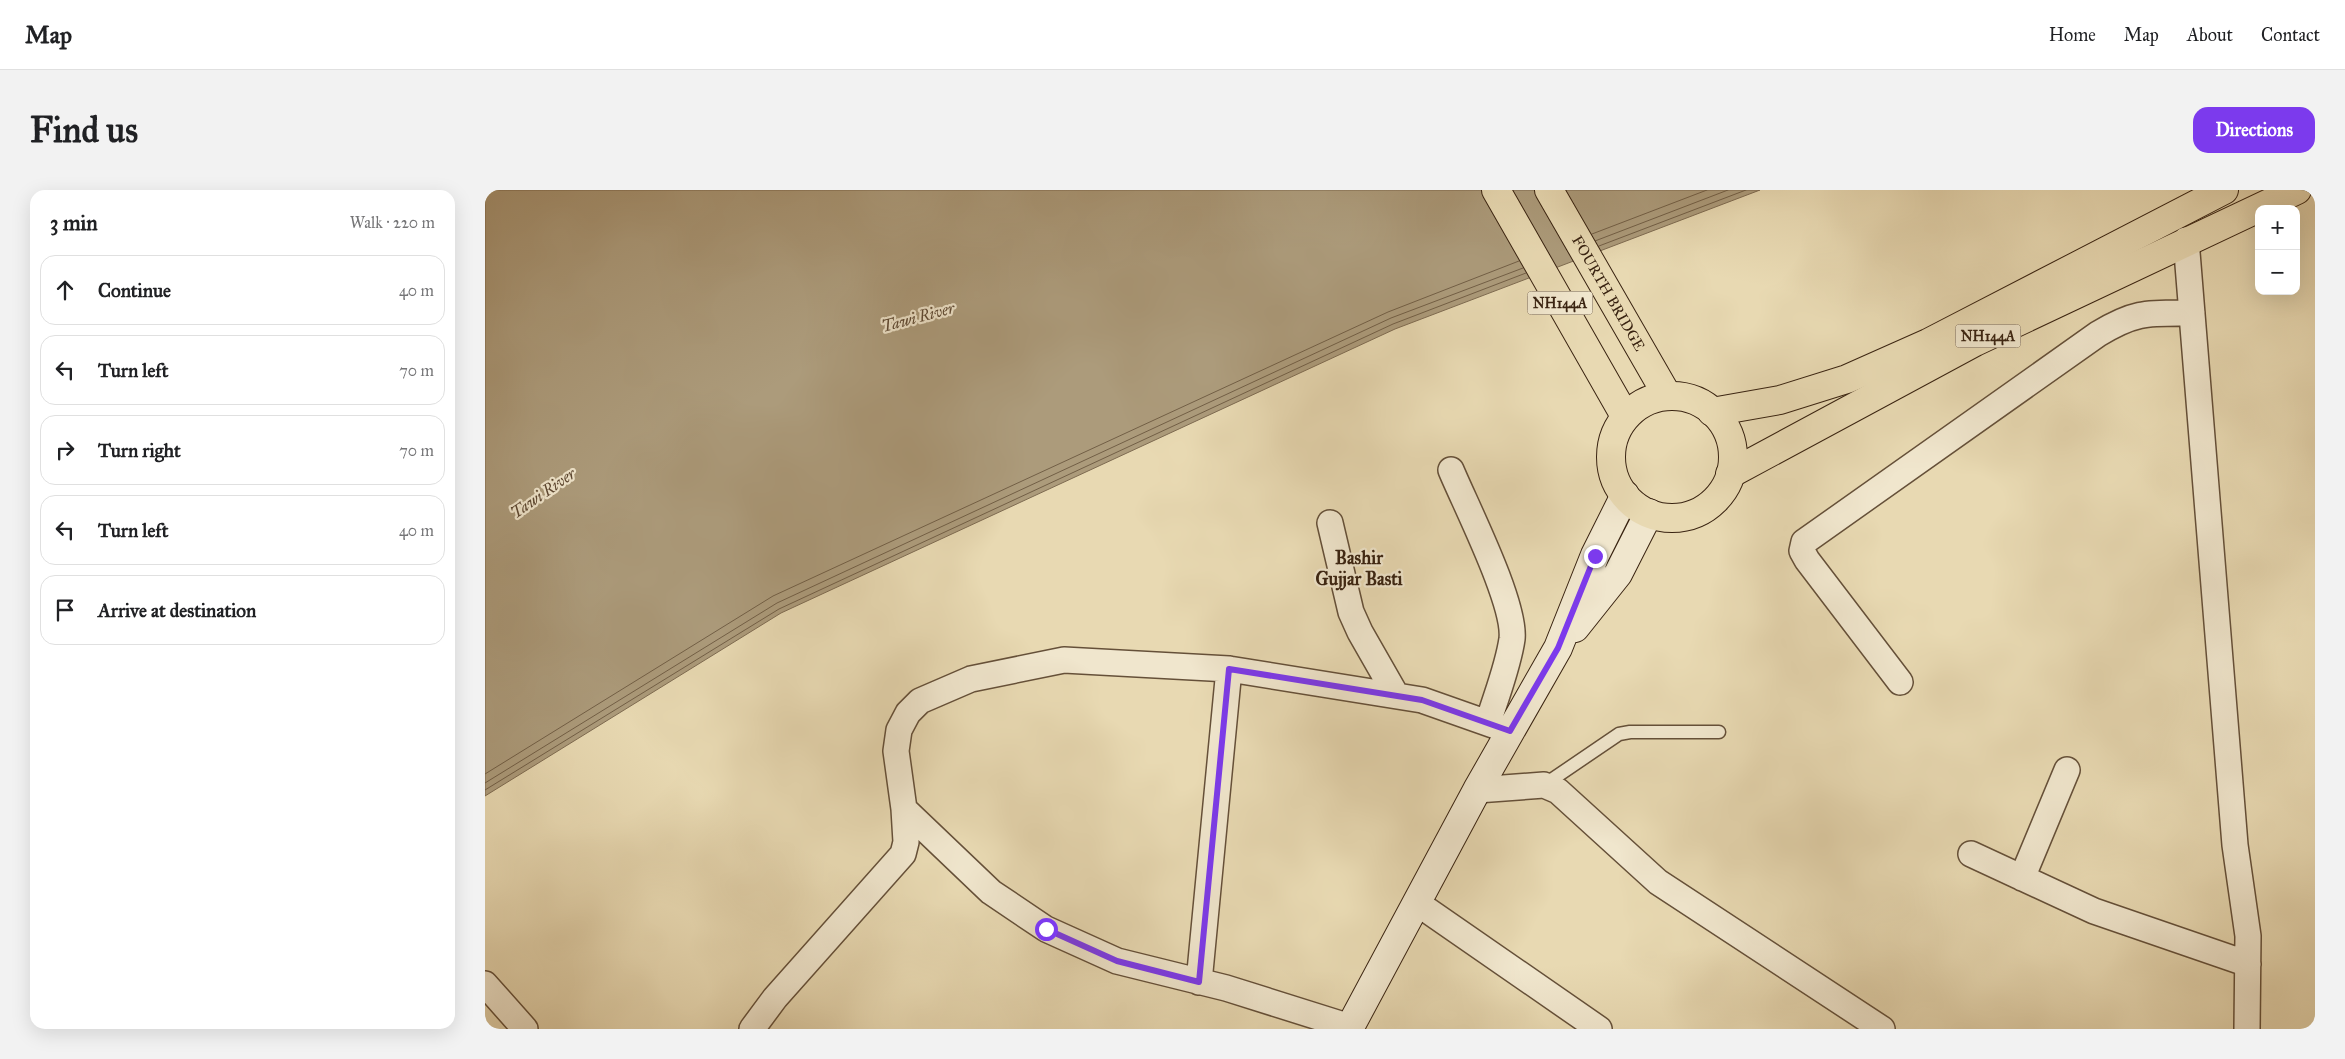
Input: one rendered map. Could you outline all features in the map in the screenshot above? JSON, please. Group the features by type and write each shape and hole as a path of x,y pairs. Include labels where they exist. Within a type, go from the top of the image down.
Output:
{"highway":[{"name":"NH144A","path":"1496,190 1625,416"},
{"name":"FOURTH BRIDGE","path":"1549,190 1667,395"},
{"name":"NH144A","path":"1713,412 1780,400 1847,379 1928,343 2223,190"},
{"name":"NH144A","path":"1731,474 1975,342 2187,240 2297,190"},
{"path":"1667,395 1691,400 1704,405 1713,412 1729,435 1733,454 1731,474 1722,492 1707,507 1689,515 1669,518 1649,513 1632,503 1619,487 1612,468 1611,448 1625,416 1646,402 1667,395"}],"main road":[{"path":"1558,648 1595,556 1625,495"},
{"path":"1349,1028 1477,790 1499,727 1558,648 1618,574 1649,513"}],"street":[{"path":"2187,240 2232,815 2248,936 2247,1029"},
{"path":"1900,682 1807,560 1802,551 1804,542 2111,327 2132,316 2145,313 2192,313"},
{"path":"752,1029 775,998 903,854 906,842 904,809 896,751 899,730 908,713 920,701 971,679 1064,660 1229,669 1422,700 1499,727 1505,668 1512,638 1511,619 1503,593 1451,470"},
{"path":"1331,522 1351,612 1359,632 1396,695"},
{"path":"1199,982 1229,669"},
{"path":"2022,878 2067,770"},
{"path":"1477,790 1544,785 1558,790 1658,882 1882,1029"},
{"path":"904,809 991,892 1046,929 1117,961 1199,982 1349,1028"},
{"path":"1971,854 2094,911 2248,964"},
{"path":"1417,903 1599,1029"},
{"path":"485,984 525,1029"}],"lane":[{"path":"1544,785 1619,734 1630,732 1719,732"}],"water":[{"name":"Tawi River","path":"485,190 1760,190 1395,329 781,613 485,796"}],"district":[{"name":"Bashir Gujjar Basti","path":"1359,568"}],"route":[{"path":"1046,929 1117,961 1199,982 1229,669 1422,700 1510,731 1558,648 1595,556"}]}
